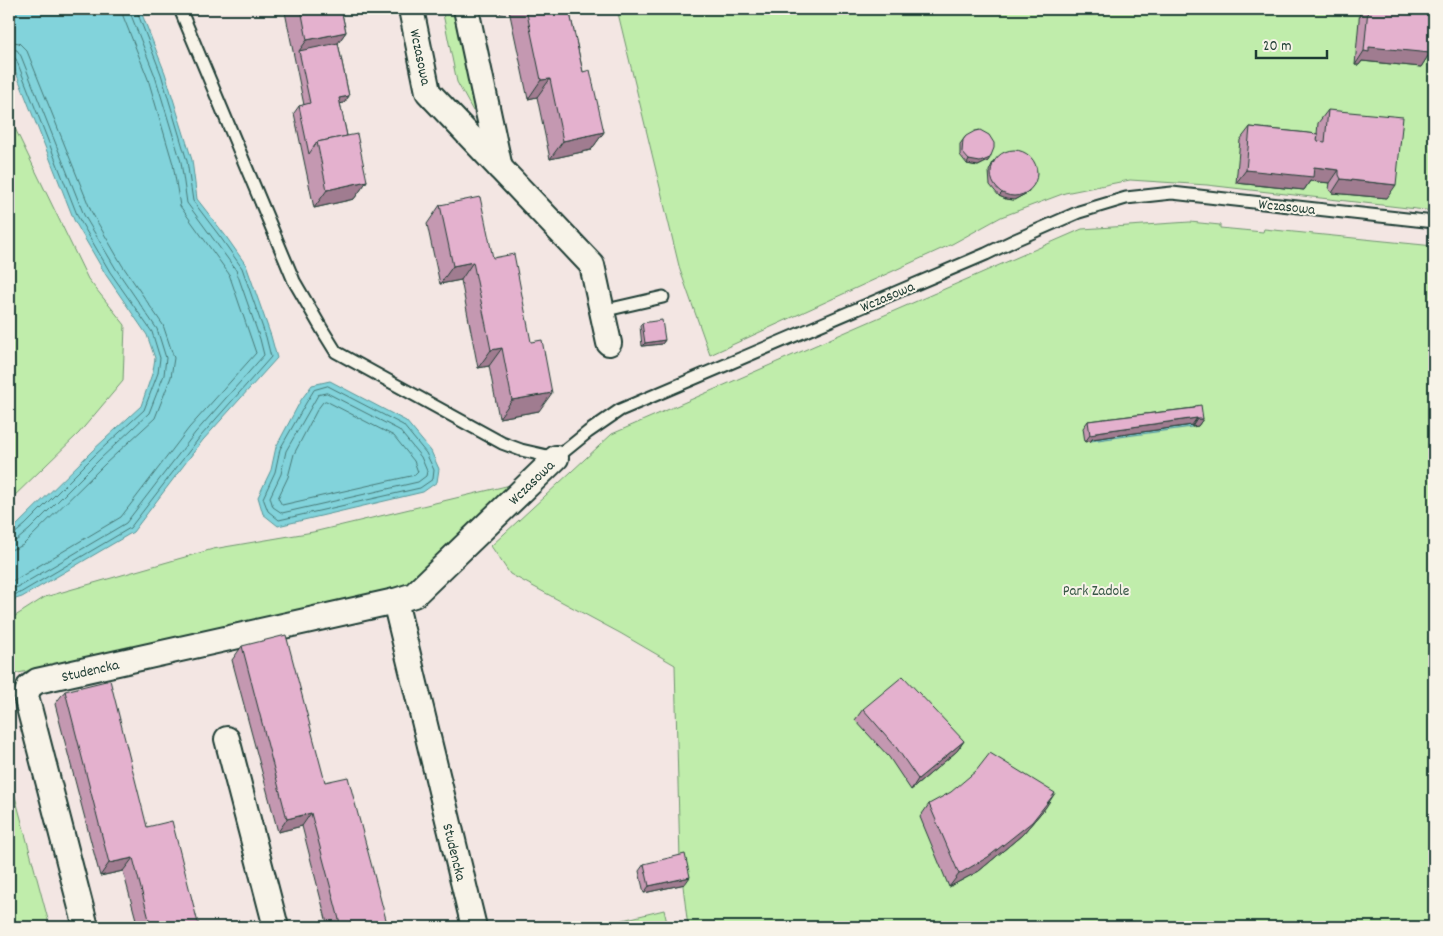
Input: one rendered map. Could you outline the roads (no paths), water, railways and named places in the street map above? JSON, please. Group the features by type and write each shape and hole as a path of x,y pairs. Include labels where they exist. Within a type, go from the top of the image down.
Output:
{"street":[{"name":"Wczasowa","path":"411,9 428,92 592,265 609,343"},
{"path":"466,9 500,168"},
{"name":"Wczasowa","path":"404,598 556,458"},
{"name":"Studencka","path":"86,927 26,696 29,687 37,681 404,598 474,927"},
{"path":"227,739 276,927"}],"lane":[{"path":"180,9 294,282 336,352 502,443 521,450 556,458"},
{"name":"Wczasowa","path":"556,458 588,432 620,410 986,254 1079,212 1126,198 1172,193 1434,222"},
{"path":"602,311 663,297"}],"water":[{"path":"9,9 140,9 165,73 192,160 197,199 246,265 277,358 203,440 133,532 22,597 9,601 9,533 92,451 141,406 153,371 155,358 147,335 106,275 74,220 9,55"},
{"path":"330,381 406,421 431,451 439,469 437,482 423,492 278,526 263,514 258,497 271,470 276,447 301,400 312,385"},
{"path":"1192,425 1192,427 1091,441 1091,439"}],"park label":[{"name":"Park Zadole","path":"1096,590"}]}
